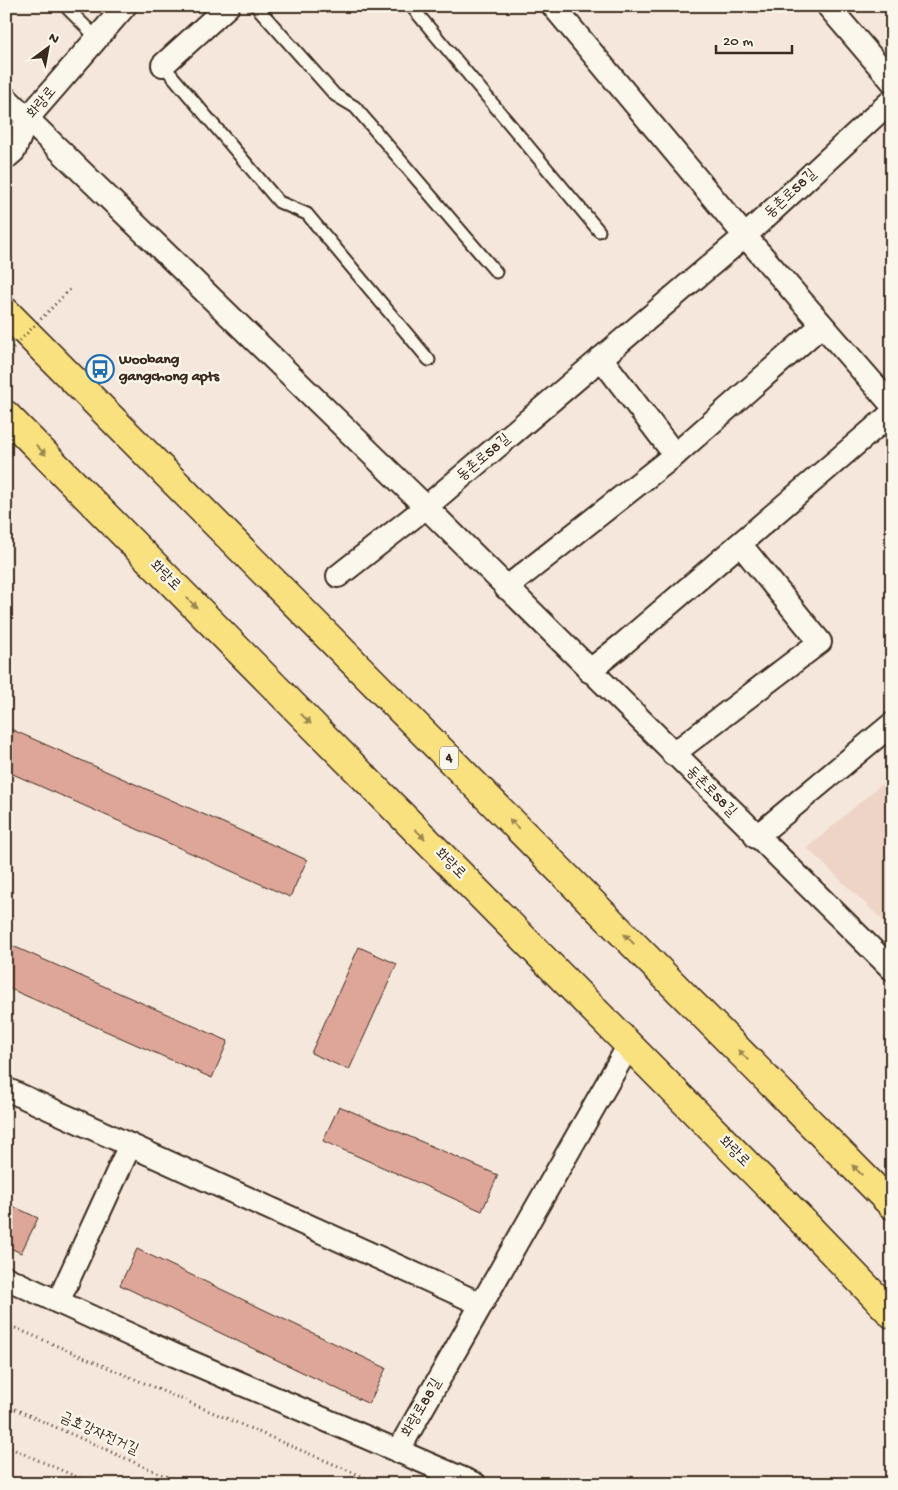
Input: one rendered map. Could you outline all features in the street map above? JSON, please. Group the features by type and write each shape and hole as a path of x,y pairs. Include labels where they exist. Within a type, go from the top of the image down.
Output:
{"main road":[{"name":"4","path":"6,312 892,1205"},
{"name":"화랑로","path":"6,415 892,1314"}],"street":[{"name":"화랑로","path":"6,158 14,150 27,119 125,6"},
{"path":"163,65 228,6"},
{"path":"553,6 745,236 892,405"},
{"path":"828,6 892,81"},
{"path":"6,98 426,507 338,576"},
{"name":"동촌로58길","path":"892,100 745,236 426,507 589,671 892,969"},
{"path":"506,588 675,456 822,325"},
{"path":"601,358 675,456"},
{"path":"589,671 892,413"},
{"path":"673,754 820,642 740,544"},
{"path":"756,836 892,724"},
{"name":"화랑로88길","path":"6,1278 172,1354 398,1451 628,1045"},
{"path":"6,1089 481,1304"},
{"path":"58,1302 130,1144"},
{"path":"398,1451 475,1484"}],"lane":[{"path":"66,6 97,38"},
{"path":"256,6 335,95 356,107 496,272"},
{"path":"411,6 600,230"},
{"path":"163,65 279,202 307,214 429,360"}],"path":[{"path":"6,355 70,289"},
{"path":"6,1324 380,1484"},
{"name":"금호강자전거길","path":"6,1405 183,1484"},
{"path":"6,1446 93,1484"}],"shaded area":[{"path":"892,775 892,929 807,848"}],"building":[{"path":"6,727 307,860 290,897 6,771"},
{"path":"6,943 228,1041 212,1078 6,987"},
{"path":"359,947 397,964 349,1070 311,1053"},
{"path":"339,1106 498,1175 482,1211 323,1141"},
{"path":"6,1203 38,1218 21,1253 6,1246"},
{"path":"137,1249 386,1368 369,1404 120,1285"}],"place":[{"name":"Woobang gangchong apts","path":"100,369"}]}
